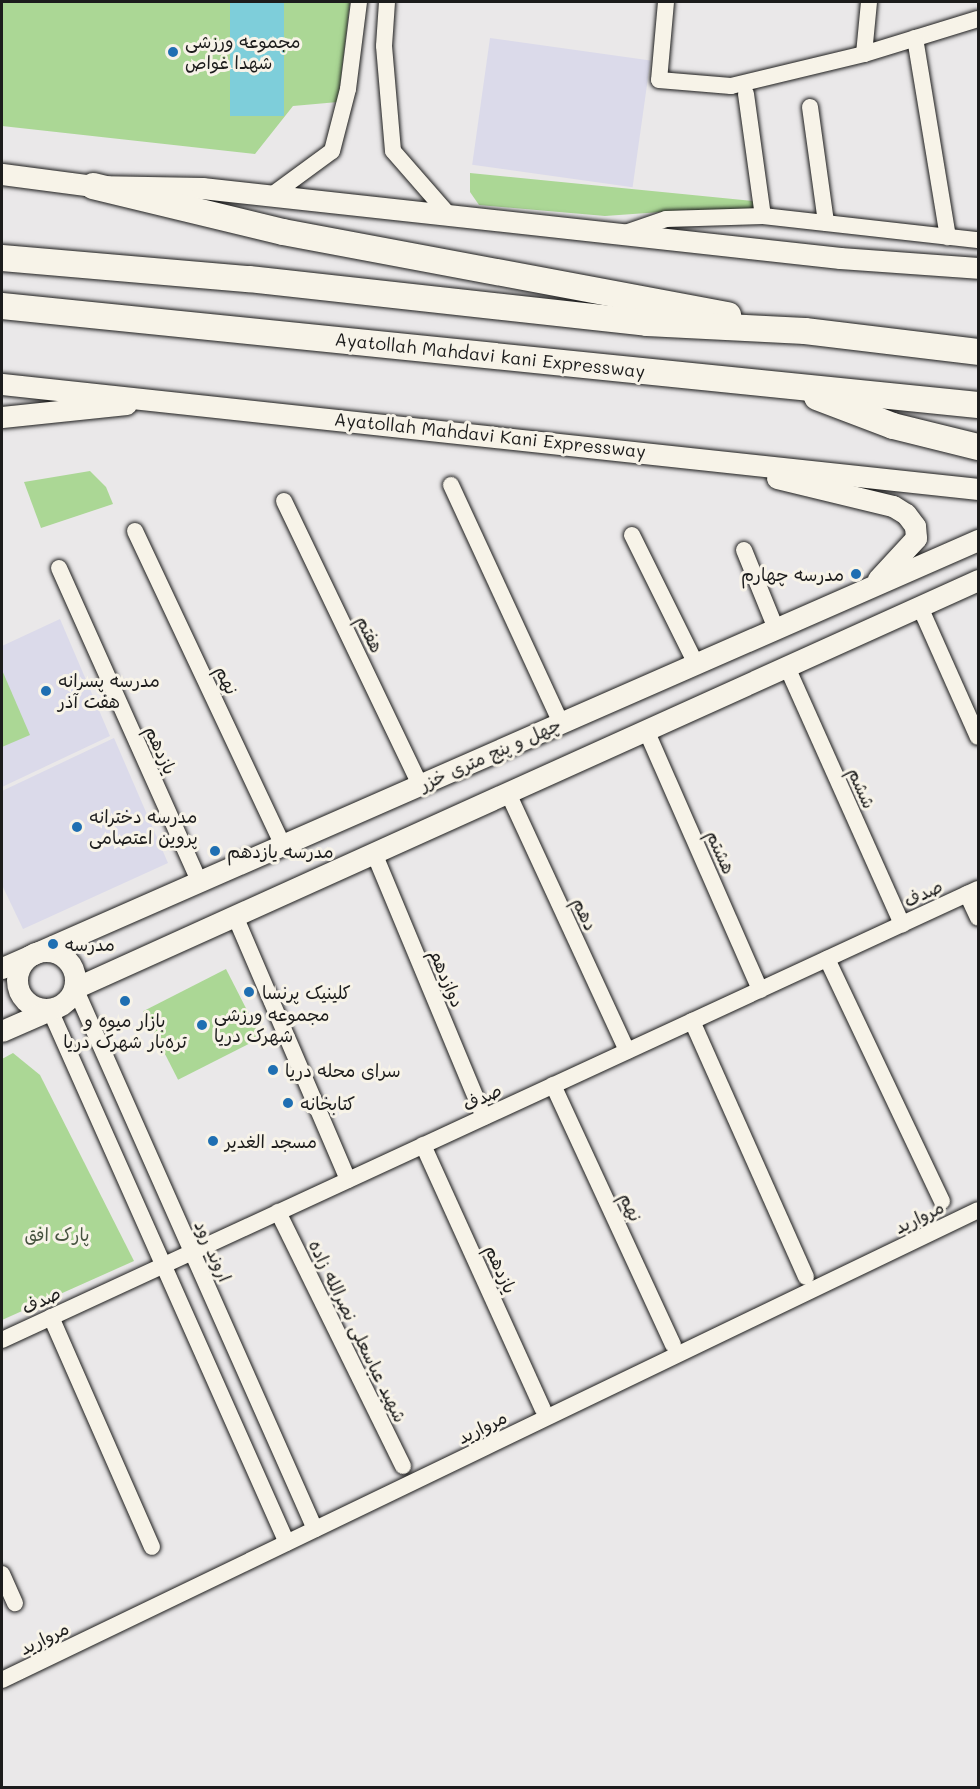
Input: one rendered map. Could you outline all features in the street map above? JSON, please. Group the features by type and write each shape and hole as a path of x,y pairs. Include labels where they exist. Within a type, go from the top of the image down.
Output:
{"highway":[{"path":"93,186 272,230 633,294 805,331"},
{"path":"2,258 249,279 647,323 805,331 978,352"},
{"name":"Ayatollah Mahdavi kani Expressway","path":"2,306 978,405"},
{"path":"785,385 892,426 978,447"}],"main road":[{"path":"2,174 93,186 202,188 840,258 978,268"},
{"name":"Ayatollah Mahdavi Kani Expressway","path":"2,384 683,455 978,489"},
{"path":"2,417 162,401"},
{"path":"683,455 893,506 906,514 915,526 916,538 868,589"},
{"name":"چهل و پنج متری خزر","path":"2,968 978,540"},
{"path":"75,988 978,580"},
{"path":"2,1031 50,1010 66,1003 75,988 74,969 61,954 42,951 33,954 19,969 18,989 30,1005 50,1010"}],"street":[{"path":"272,195 332,151 348,89 359,2"},
{"path":"387,2 384,46 393,151 448,214"},
{"path":"666,2 659,80 730,86 864,54 978,19"},
{"path":"864,54 869,2"},
{"path":"915,38 948,237"},
{"path":"746,94 763,216"},
{"path":"810,107 826,223"},
{"path":"625,233 666,219 763,216 978,240"},
{"path":"451,485 561,723"},
{"name":"هفتم","path":"284,501 420,784"},
{"name":"نهم","path":"135,531 283,844"},
{"path":"632,535 696,664"},
{"path":"744,550 777,629"},
{"name":"یازدهم","path":"59,568 199,881"},
{"path":"920,607 978,737"},
{"name":"ششم","path":"787,667 902,924"},
{"name":"هشتم","path":"646,730 760,990"},
{"name":"دهم","path":"508,793 627,1051"},
{"name":"دوازدهم","path":"374,853 484,1117"},
{"path":"973,891 978,918"},
{"name":"صدف","path":"2,1340 973,891"},
{"path":"235,916 348,1180"},
{"path":"827,958 942,1201"},
{"name":"اروند رود","path":"75,988 315,1529"},
{"path":"50,1010 287,1543"},
{"path":"692,1021 806,1277"},
{"name":"نهم","path":"553,1085 673,1345"},
{"name":"یازدهم","path":"423,1145 543,1409"},
{"name":"مروارید","path":"2,1680 978,1210"},
{"name":"شهید عباسعلی نصرالله زاده","path":"278,1212 403,1466"},
{"path":"51,1317 152,1547"},
{"path":"2,1575 15,1603"}],"shaded area":[{"path":"490,38 650,61 633,187 472,165"},
{"name":"مدرسه پسرانه هفت آذر","path":"60,619 110,736 2,787 2,646"},
{"name":"مدرسه دخترانه پروین اعتصامی","path":"114,738 168,863 23,929 2,885 2,791"}],"green space":[{"name":"مجموعه ورزشی شهدا غواص","path":"2,2 350,2 338,102 293,106 255,154 2,126"},
{"path":"470,173 753,201 754,213 689,210 605,216 479,205 470,192"},
{"path":"90,471 106,487 113,504 41,528 24,482"},
{"path":"2,670 30,735 2,747"},
{"name":"مجموعه ورزشی شهرک دریا","path":"226,969 261,1038 178,1080 143,1011"},
{"name":"پارک افق","path":"13,1053 40,1075 134,1261 2,1320 2,1059"}],"water":[{"path":"230,2 284,2 284,116 230,116"}],"place":[{"name":"مجموعه ورزشی شهدا غواص","path":"173,52"},
{"name":"مدرسه چهارم","path":"856,574"},
{"name":"مدرسه پسرانه هفت آذر","path":"46,691"},
{"name":"مدرسه دخترانه پروین اعتصامی","path":"77,827"},
{"name":"مدرسه یازدهم","path":"215,851"},
{"name":"مدرسه","path":"53,944"},
{"name":"کلینیک پرنسا","path":"249,992"},
{"name":"بازار میوه و تره‌بار شهرک دریا","path":"125,1001"},
{"name":"مجموعه ورزشی شهرک دریا","path":"202,1025"},
{"name":"سرای محله دریا","path":"273,1070"},
{"name":"کتابخانه","path":"288,1103"},
{"name":"مسجد الغدیر","path":"213,1141"}]}
